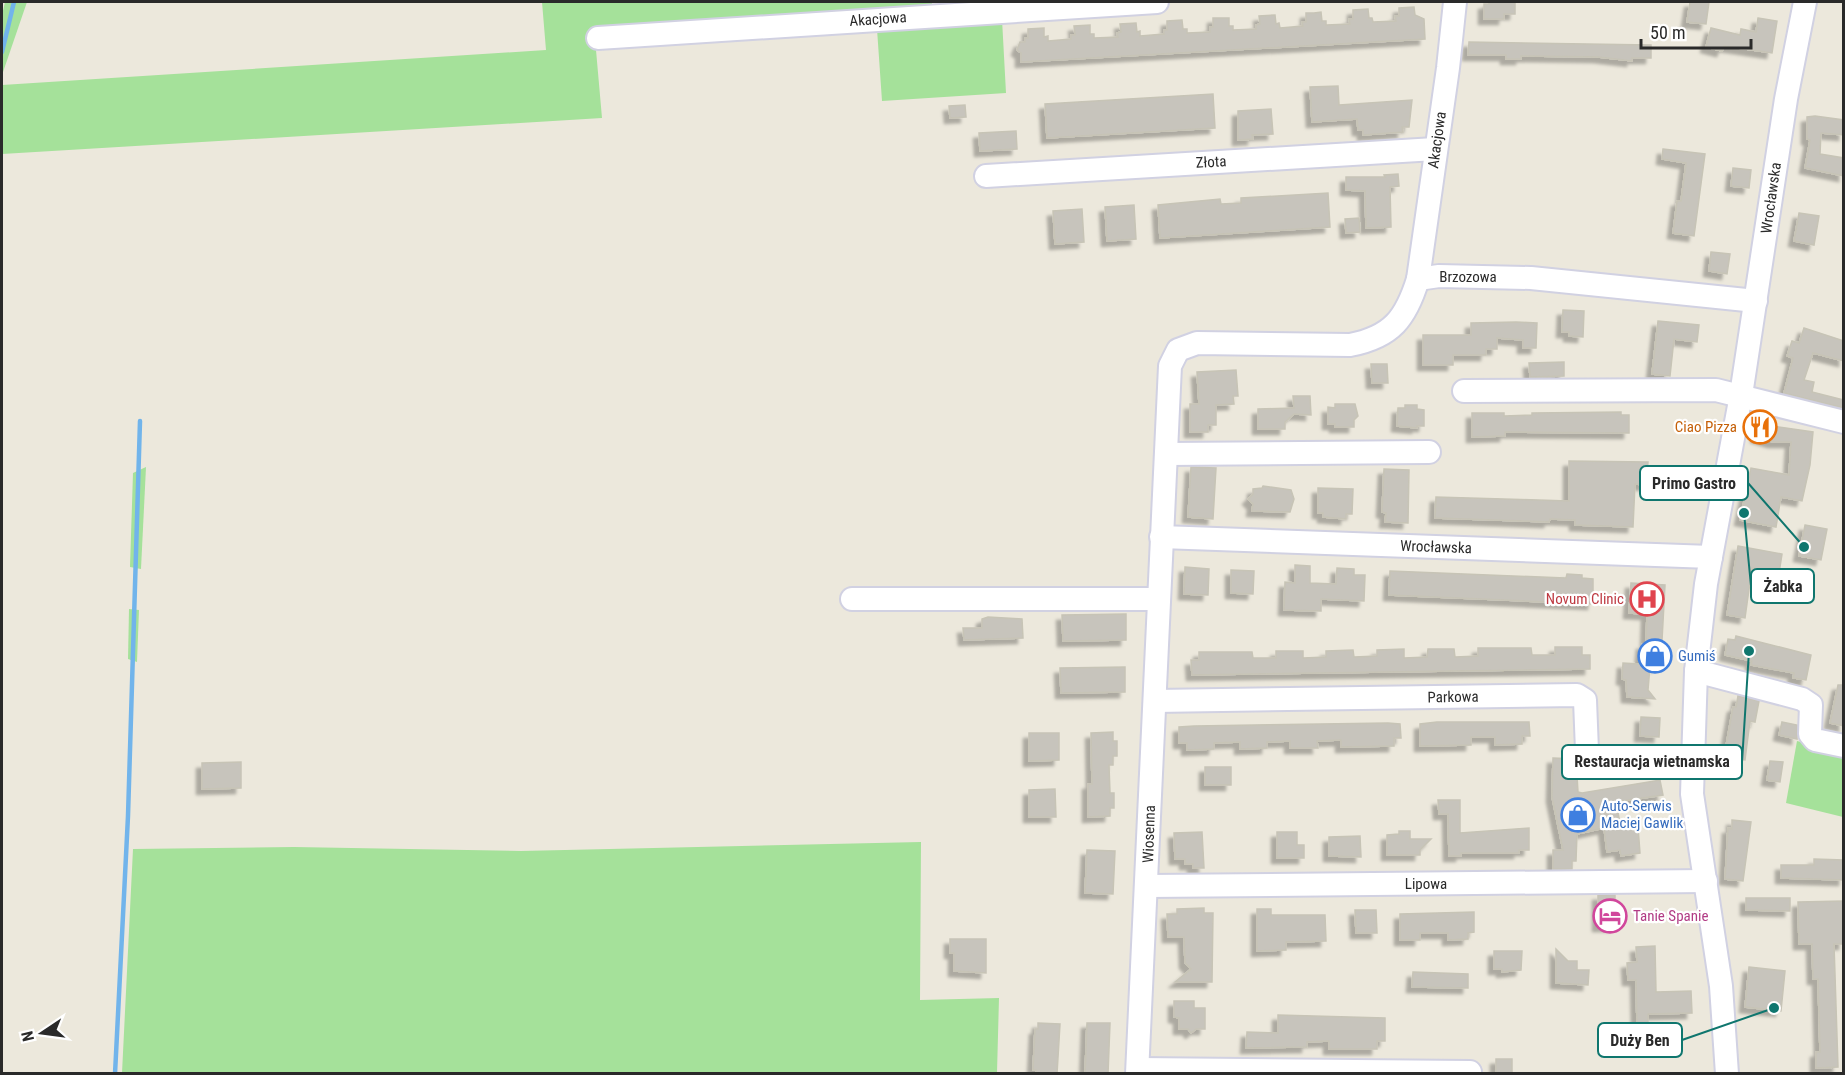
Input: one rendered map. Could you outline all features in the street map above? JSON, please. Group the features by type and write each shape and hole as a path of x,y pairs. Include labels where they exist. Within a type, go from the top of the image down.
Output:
{"street":[{"name":"Akacjowa","path":"598,38 1157,2"},
{"name":"Akacjowa","path":"1419,279 1455,2"},
{"name":"Wrocławska","path":"1727,1074 1721,986 1695,819 1692,765 1696,671 1711,557 1741,395 1786,99 1805,2"},
{"name":"Złota","path":"986,176 1436,149"},
{"name":"Brzozowa","path":"1179,350 1197,343 1350,345 1372,341 1401,319 1411,303 1419,279 1439,276 1531,278 1756,301"},
{"name":"Wiosenna","path":"1179,350 1170,366 1165,434 1166,454 1138,1071 1470,1072"},
{"path":"1464,391 1716,390 1844,422"},
{"path":"1166,454 1428,452"},
{"name":"Wrocławska","path":"1161,537 1711,557"},
{"path":"852,599 1158,599"},
{"path":"1696,671 1802,699 1810,705 1810,734 1815,740 1844,746"},
{"name":"Parkowa","path":"1155,700 1577,695 1585,700 1587,751 1589,759 1595,766 1692,765"},
{"name":"Lipowa","path":"1147,886 1706,881"}],"green space":[{"path":"5,2 27,2 2,75 2,15"},
{"path":"542,2 932,2 932,5 1002,19 1006,93 882,101 877,29 596,50 602,118 2,154 2,85 546,50"},
{"path":"146,467 141,569 130,567 133,473"},
{"path":"129,609 139,610 137,662 128,659"},
{"path":"1797,741 1843,753 1843,817 1786,803"},
{"path":"921,842 920,1000 999,998 997,1073 122,1073 133,849 294,847 521,851"}],"building":[{"path":"1489,2 1515,2 1515,14 1504,14 1504,19 1484,19 1484,4 1489,4"},
{"path":"1690,2 1709,2 1706,24 1687,22"},
{"path":"1414,7 1415,15 1424,19 1425,39 1021,62 1021,53 1017,50 1020,42 1025,42 1025,38 1028,38 1028,29 1044,28 1044,37 1048,36 1048,41 1071,39 1071,35 1075,35 1074,26 1090,25 1090,34 1094,34 1094,38 1118,37 1117,33 1121,32 1120,24 1136,23 1140,36 1164,34 1164,30 1167,30 1167,21 1182,20 1183,29 1187,29 1187,33 1210,32 1210,27 1213,27 1213,18 1229,18 1229,26 1233,26 1233,30 1256,29 1256,25 1260,24 1259,16 1275,15 1276,24 1279,23 1280,28 1303,26 1302,22 1306,22 1306,13 1321,12 1322,21 1326,21 1326,25 1350,24 1349,19 1353,19 1353,10 1368,9 1369,18 1372,18 1373,22 1396,21 1395,16 1399,16 1399,8"},
{"path":"1758,18 1777,21 1772,53 1724,46 1722,51 1706,47 1711,28 1740,35 1741,29 1756,32"},
{"path":"1469,42 1651,45 1651,58 1632,58 1632,61 1598,57 1521,56 1521,59 1506,59 1506,55 1468,55"},
{"path":"1338,86 1339,105 1412,100 1409,127 1402,127 1403,132 1363,135 1363,130 1358,130 1357,119 1312,122 1310,87"},
{"path":"1213,94 1215,128 1047,138 1045,104"},
{"path":"965,105 966,117 950,118 949,106"},
{"path":"1271,109 1273,134 1252,135 1253,139 1238,140 1238,111"},
{"path":"1807,117 1844,120 1844,135 1821,133 1820,154 1844,158 1844,176 1805,168 1810,140 1807,139"},
{"path":"1016,131 1017,149 980,151 979,133"},
{"path":"1663,149 1705,154 1694,236 1673,233 1677,201 1681,201 1686,163 1662,159"},
{"path":"1733,168 1751,170 1749,188 1731,186"},
{"path":"1398,174 1399,186 1390,187 1391,227 1366,228 1365,191 1346,190 1346,177 1385,177 1384,175"},
{"path":"1328,193 1330,227 1160,238 1158,205 1220,199 1221,204 1241,203 1241,198"},
{"path":"1134,205 1136,239 1107,241 1105,207"},
{"path":"1082,209 1084,242 1055,244 1053,211"},
{"path":"1799,213 1819,216 1814,245 1794,241"},
{"path":"1359,218 1360,232 1346,233 1345,219"},
{"path":"1711,252 1730,254 1727,274 1709,271"},
{"path":"1563,310 1584,311 1583,337 1569,336 1569,332 1562,332"},
{"path":"1658,321 1699,325 1697,342 1674,339 1670,376 1652,374"},
{"path":"1471,323 1537,323 1536,348 1523,348 1523,340 1497,338 1497,349 1486,349 1486,355 1453,355 1453,365 1423,365 1423,335 1471,335"},
{"path":"1804,328 1844,341 1844,361 1813,353 1804,380 1814,382 1812,392 1844,400 1844,408 1784,393 1793,358 1787,356 1792,341 1799,343"},
{"path":"1564,362 1564,376 1530,377 1529,363"},
{"path":"1371,364 1387,364 1388,383 1372,383"},
{"path":"1236,370 1238,396 1233,396 1234,404 1216,405 1216,425 1208,425 1208,432 1190,432 1190,404 1199,404 1197,372"},
{"path":"1293,396 1310,396 1311,415 1294,414 1285,422 1285,429 1258,429 1258,409 1294,408"},
{"path":"1335,404 1355,404 1358,416 1354,420 1354,427 1335,427 1335,424 1328,424 1328,407 1335,408"},
{"path":"1405,405 1417,405 1417,409 1424,410 1424,426 1417,426 1417,428 1397,426 1398,408 1405,408"},
{"path":"1621,412 1621,415 1629,415 1629,433 1505,432 1505,436 1472,437 1472,413 1504,413 1504,416 1532,415 1532,413"},
{"path":"1759,424 1813,432 1810,465 1802,501 1781,497 1776,527 1740,520 1751,468 1789,475 1791,442 1773,442 1756,437"},
{"path":"1569,461 1648,462 1646,485 1635,484 1633,527 1575,525 1575,520 1550,519 1549,522 1435,518 1436,497 1569,501"},
{"path":"1191,467 1216,468 1213,519 1188,517"},
{"path":"1384,469 1409,470 1408,523 1385,522 1386,513 1382,512"},
{"path":"1263,486 1291,490 1294,499 1290,512 1252,511 1253,504 1248,499 1253,494 1253,489"},
{"path":"1318,488 1353,489 1352,514 1346,514 1346,519 1323,517 1323,513 1318,513"},
{"path":"1805,525 1827,529 1821,560 1799,556"},
{"path":"1738,546 1782,554 1779,573 1752,568 1745,618 1727,615"},
{"path":"1295,565 1310,566 1310,583 1336,584 1337,568 1354,569 1354,575 1365,575 1364,601 1321,599 1321,611 1284,610 1285,582 1295,583"},
{"path":"1185,567 1209,569 1208,595 1184,594"},
{"path":"1231,570 1254,571 1253,594 1231,593"},
{"path":"1390,571 1566,578 1567,574 1582,575 1582,578 1593,579 1593,604 1389,595"},
{"path":"1631,583 1665,585 1661,659 1657,658 1656,667 1650,666 1648,690 1655,699 1627,697 1626,680 1622,679 1623,663 1640,664 1642,644 1646,645 1647,614 1629,613"},
{"path":"1126,614 1126,640 1063,641 1062,615"},
{"path":"988,617 1022,619 1023,638 964,640 963,628 982,628 982,619"},
{"path":"1736,636 1811,655 1806,680 1793,678 1794,673 1751,665 1752,661 1725,655 1728,639 1735,640"},
{"path":"1555,647 1582,647 1582,655 1590,655 1590,669 1192,675 1191,660 1199,660 1199,652 1252,652 1253,658 1276,658 1276,651 1303,651 1303,658 1326,657 1326,651 1353,650 1354,657 1377,656 1377,650 1404,649 1404,658 1427,657 1428,649 1454,649 1455,657 1478,656 1478,648 1531,648 1532,655 1555,655"},
{"path":"1125,667 1125,692 1061,693 1060,668"},
{"path":"1838,685 1844,685 1844,726 1830,723"},
{"path":"1738,696 1759,701 1755,722 1750,721 1745,760 1724,757 1733,707 1736,707"},
{"path":"1641,717 1660,718 1659,737 1640,736"},
{"path":"1529,722 1530,736 1522,736 1522,744 1495,745 1495,737 1471,737 1471,745 1420,746 1420,724"},
{"path":"1782,722 1797,725 1797,739 1779,735"},
{"path":"1400,724 1401,738 1394,738 1394,746 1341,747 1341,740 1317,741 1318,748 1290,748 1290,741 1267,742 1267,748 1240,749 1240,742 1214,743 1214,749 1187,750 1187,743 1179,743 1179,727"},
{"path":"1113,732 1113,741 1117,741 1117,756 1113,756 1113,765 1109,765 1110,793 1114,793 1114,808 1110,808 1110,816 1088,817 1088,784 1092,784 1091,733"},
{"path":"1029,733 1059,733 1059,760 1029,761"},
{"path":"1553,758 1576,759 1578,792 1582,793 1660,780 1663,795 1616,802 1621,829 1638,827 1640,853 1621,856 1620,850 1607,852 1604,828 1577,834 1576,861 1572,861 1572,869 1553,869 1553,850 1563,850 1552,797"},
{"path":"1770,761 1783,762 1780,782 1767,780"},
{"path":"241,762 241,788 202,789 202,763"},
{"path":"1205,767 1231,767 1231,785 1205,785"},
{"path":"1055,789 1056,817 1029,817 1029,790"},
{"path":"1438,800 1460,800 1460,833 1529,828 1529,850 1519,850 1519,853 1461,853 1461,856 1449,856 1448,814 1439,814"},
{"path":"1732,820 1751,822 1743,881 1725,879 1728,828 1732,829"},
{"path":"1399,831 1410,831 1410,839 1431,839 1420,850 1420,855 1387,855 1387,835 1399,834"},
{"path":"1202,832 1204,868 1193,868 1193,864 1185,864 1185,859 1175,859 1174,833"},
{"path":"1277,832 1297,832 1297,845 1304,845 1304,858 1277,858"},
{"path":"1360,836 1361,857 1329,856 1329,837"},
{"path":"1087,850 1115,851 1113,894 1085,893"},
{"path":"1814,859 1844,860 1844,880 1781,878 1781,865 1814,865"},
{"path":"1598,895 1615,895 1615,926 1598,926"},
{"path":"1746,898 1790,898 1790,911 1746,910"},
{"path":"1844,901 1844,944 1834,944 1838,1067 1816,1068 1816,1052 1820,1052 1818,979 1813,979 1812,944 1799,944 1798,902"},
{"path":"1204,908 1204,913 1213,913 1212,982 1175,982 1191,969 1185,963 1184,937 1168,937 1167,914 1177,914 1177,909"},
{"path":"1257,909 1271,909 1271,915 1325,915 1326,941 1286,942 1286,950 1257,951"},
{"path":"1355,910 1376,910 1377,933 1356,933"},
{"path":"1474,912 1474,932 1468,933 1468,939 1448,940 1448,933 1420,933 1420,940 1400,940 1400,914"},
{"path":"950,939 986,939 986,973 954,971 954,953 950,953"},
{"path":"1655,946 1656,992 1691,991 1692,1013 1648,1014 1648,1046 1620,1046 1619,1026 1637,1026 1636,980 1628,980 1627,963 1637,962 1636,947"},
{"path":"1556,949 1568,961 1577,961 1577,970 1589,970 1588,985 1556,983"},
{"path":"1494,951 1522,951 1521,970 1502,972 1502,969 1494,969"},
{"path":"1749,967 1785,971 1781,1011 1745,1007"},
{"path":"1413,972 1468,974 1468,988 1412,987"},
{"path":"1174,1001 1194,1001 1194,1008 1205,1008 1205,1029 1196,1029 1191,1033 1188,1029 1179,1029 1179,1018 1174,1017"},
{"path":"1278,1015 1385,1018 1385,1041 1377,1041 1377,1049 1329,1049 1329,1041 1307,1042 1307,1047 1246,1048 1247,1032 1278,1033"},
{"path":"1038,1023 1060,1024 1057,1074 1036,1074 1036,1070 1033,1070 1035,1029 1038,1029"},
{"path":"1087,1023 1110,1023 1108,1074 1085,1074"},
{"path":"1496,1059 1512,1059 1512,1074 1496,1074"}],"waterway":[{"path":"2,52 14,2"},
{"path":"115,1074 128,816 140,421"}],"place":[{"name":"Ciao Pizza","path":"1760,427"},
{"name":"Żabka","path":"1744,513"},
{"name":"Primo Gastro","path":"1804,547"},
{"name":"Novum Clinic","path":"1647,599"},
{"name":"Restauracja wietnamska","path":"1749,651"},
{"name":"Gumiś","path":"1655,656"},
{"name":"Auto-Serwis Maciej Gawlik","path":"1578,815"},
{"name":"Tanie Spanie","path":"1610,916"},
{"name":"Duży Ben","path":"1774,1008"}]}
